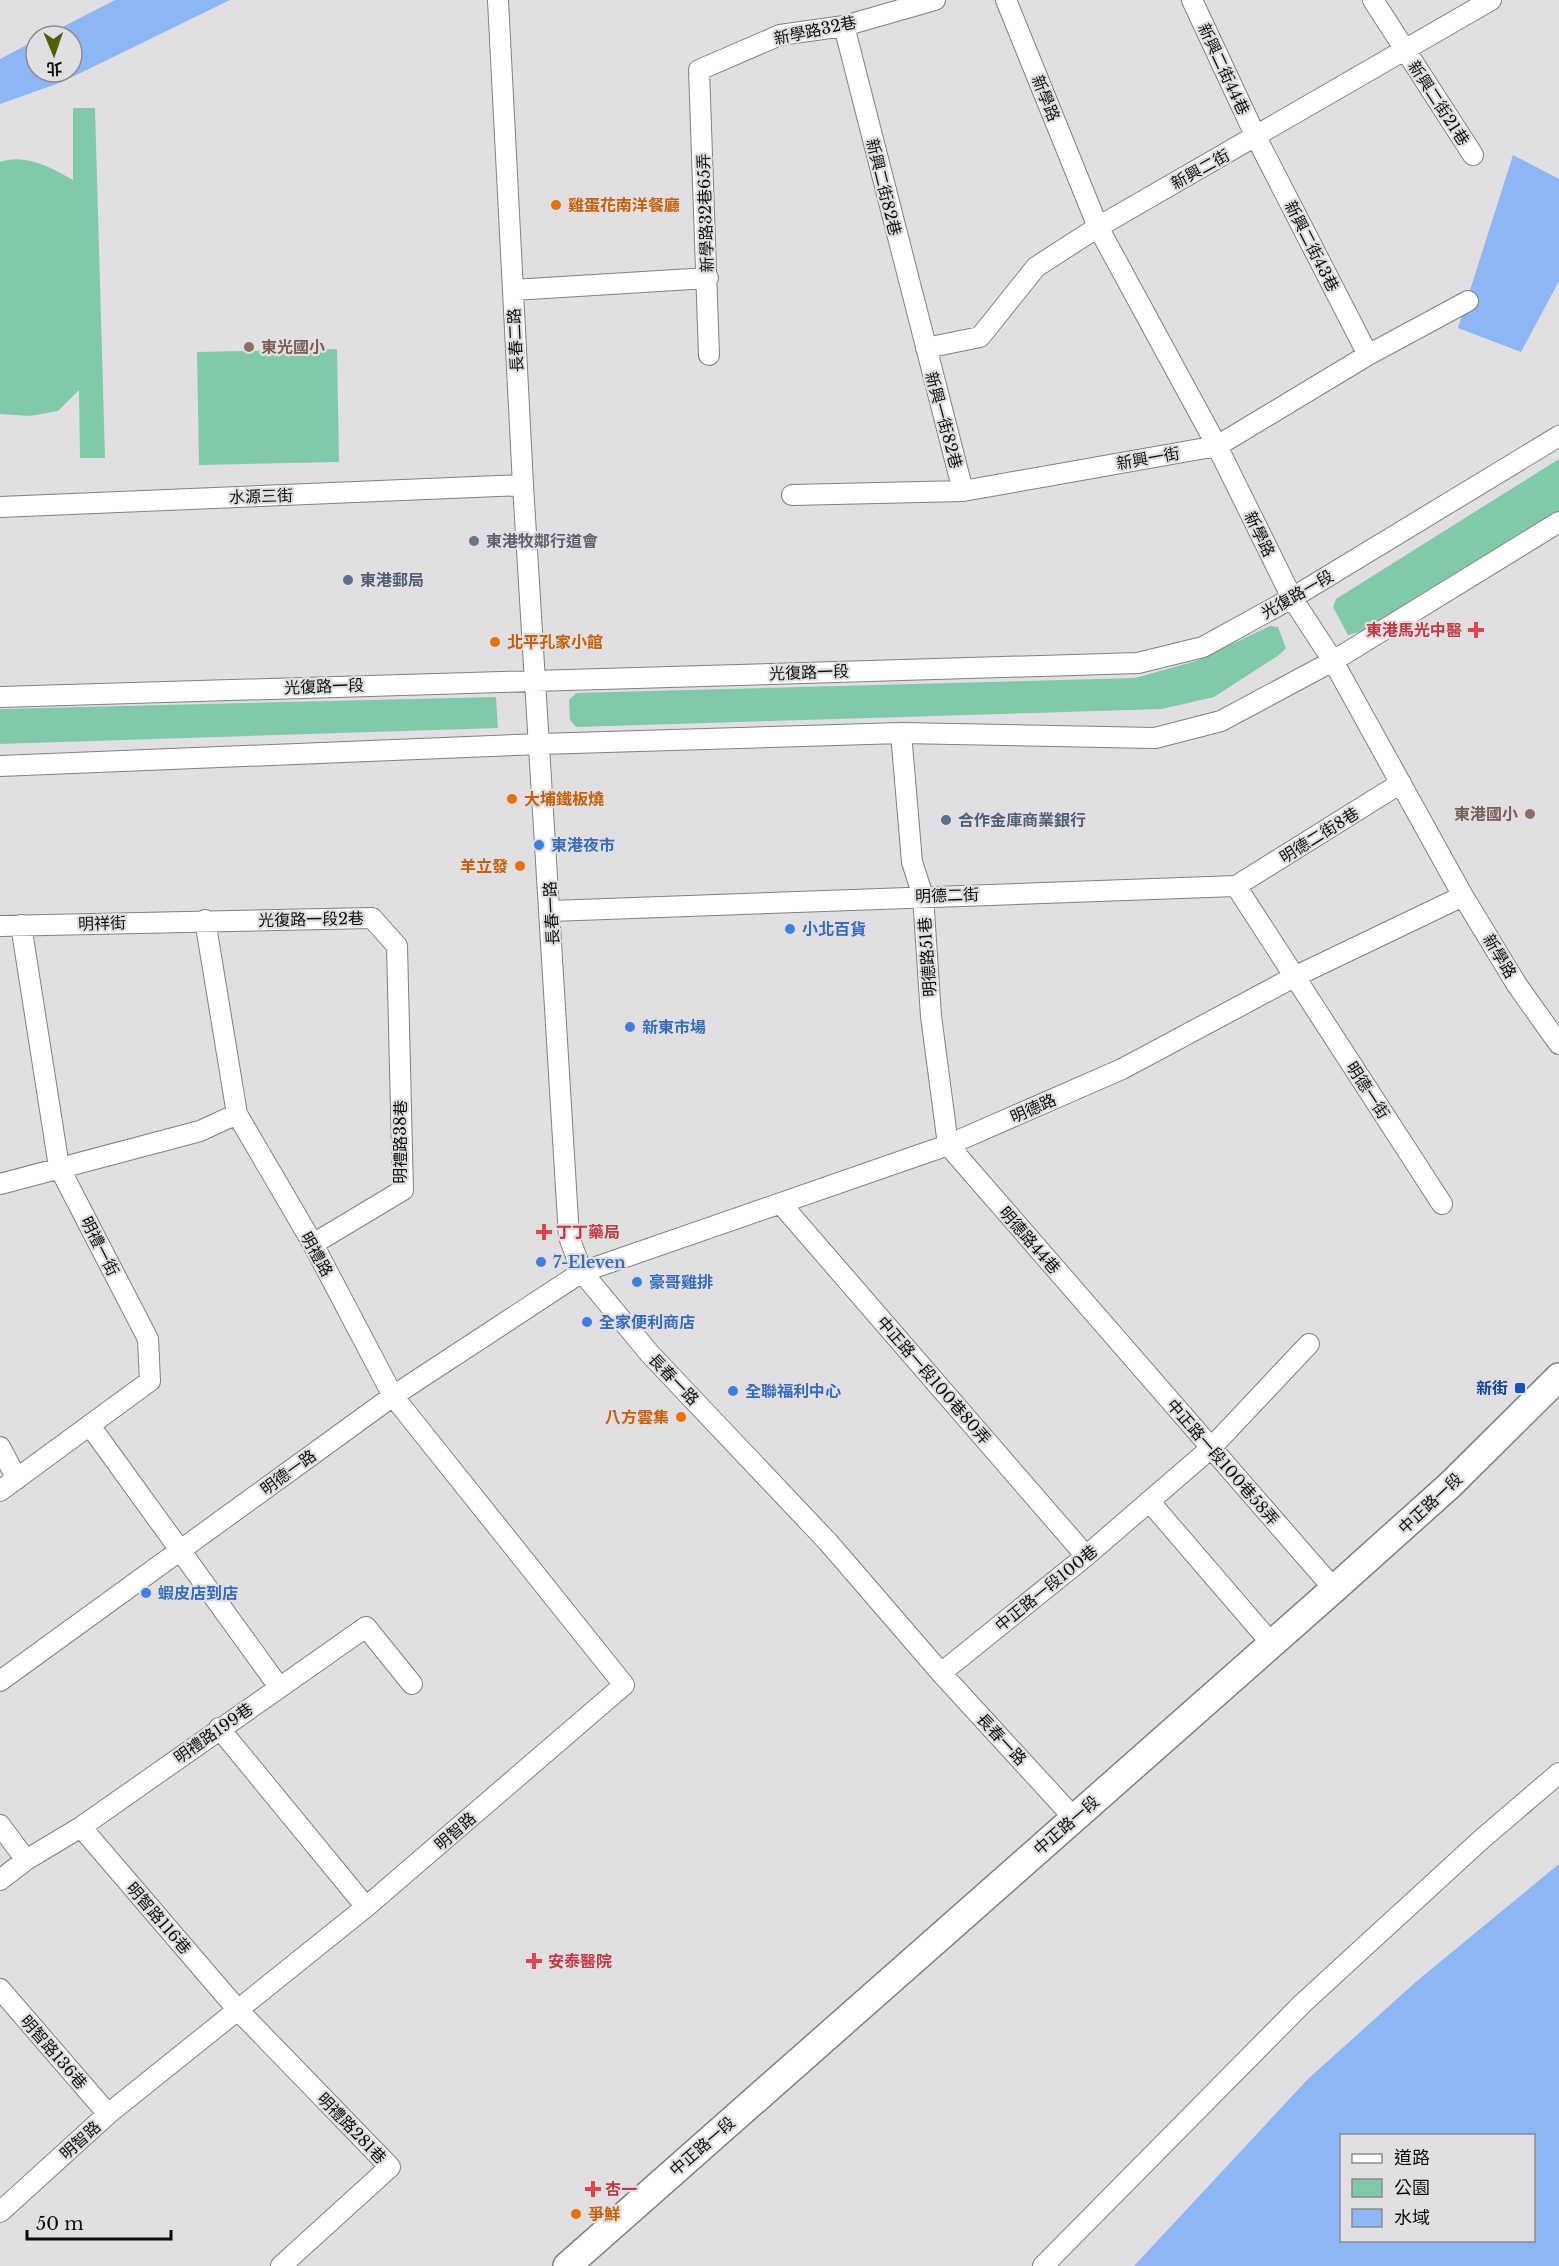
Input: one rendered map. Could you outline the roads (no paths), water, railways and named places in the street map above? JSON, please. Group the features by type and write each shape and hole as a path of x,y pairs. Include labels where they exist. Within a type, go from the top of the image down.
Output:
{"main road":[{"name":"中正路一段","path":"567,2266 1334,1589 1450,1485 1559,1377"}],"street":[{"name":"長春二路","path":"498,0 535,680"},
{"name":"新學路32巷","path":"699,70 780,35 844,26 935,0"},
{"name":"新學路","path":"1006,0 1098,227 1217,446 1292,598 1333,661 1463,896 1517,985 1559,1044"},
{"name":"新興二街44巷","path":"1192,0 1256,137"},
{"name":"新興二街21巷","path":"1373,0 1473,155"},
{"name":"新興二街","path":"926,348 980,337 1036,267 1098,227 1491,0"},
{"name":"新興二街82巷","path":"844,26 926,348"},
{"name":"新學路32巷65弄","path":"699,70 709,355"},
{"name":"新興二街43巷","path":"1256,137 1368,355"},
{"path":"513,290 708,278"},
{"name":"新興一街","path":"792,495 963,491 1217,446 1368,355 1468,301"},
{"name":"新興一街82巷","path":"926,348 963,491"},
{"name":"光復路一段","path":"0,697 1138,663 1203,646 1292,598 1559,436"},
{"name":"水源三街","path":"0,507 523,485"},
{"path":"0,766 540,744 901,733 1155,738 1221,721 1333,661 1559,522"},
{"name":"長春一路","path":"535,680 551,911 569,1237 582,1272 650,1354 828,1542 941,1673 1074,1818"},
{"name":"明德路51巷","path":"901,733 912,862 923,896 931,1016 948,1145"},
{"name":"明德二街8巷","path":"1236,886 1401,783"},
{"path":"1236,886 1294,977"},
{"name":"明德二街","path":"551,911 1236,886"},
{"name":"明德路","path":"582,1272 782,1205 948,1145 1122,1069 1294,977 1463,896"},
{"name":"光復路一段2巷","path":"205,920 372,918 396,946 399,1063"},
{"name":"明祥街","path":"0,926 205,920"},
{"name":"明禮路","path":"205,920 237,1114 313,1244 393,1396"},
{"name":"明禮一街","path":"0,1491 91,1427 150,1381 148,1339 59,1167 21,925"},
{"name":"明德一街","path":"1294,977 1442,1204"},
{"name":"明禮路38巷","path":"313,1244 403,1190 399,1063"},
{"path":"0,1184 200,1131 237,1114"},
{"name":"明德路44巷","path":"948,1145 1112,1334"},
{"name":"中正路一段100巷80弄","path":"782,1205 1086,1556"},
{"name":"明德一路","path":"0,1681 393,1396 582,1272"},
{"name":"中正路一段100巷58弄","path":"1112,1334 1334,1589"},
{"name":"中正路一段100巷","path":"941,1673 1086,1556 1211,1448 1309,1344"},
{"name":"明智路","path":"0,2212 108,2114 366,1907 624,1685 393,1396"},
{"path":"91,1427 279,1687"},
{"path":"0,1447 16,1479"},
{"path":"1149,1501 1272,1644"},
{"name":"明禮路199巷","path":"0,1880 26,1860 81,1827 366,1627 412,1684"},
{"path":"219,1728 366,1907"},
{"path":"1043,2266 1302,2003 1483,1838 1559,1773"},
{"path":"0,1825 26,1860"},
{"name":"明智路116巷","path":"81,1827 237,2009"},
{"name":"明智路136巷","path":"0,1989 108,2114"},
{"name":"明禮路281巷","path":"237,2009 390,2167 281,2266"}],"water":[{"path":"115,0 230,0 84,71 84,24 68,24"},
{"path":"24,46 24,84 56,84 0,104 0,59"},
{"path":"1513,155 1559,179 1559,281 1521,352 1458,328"},
{"path":"1559,1864 1559,2266 1134,2266 1308,2079 1418,1980"}],"place":[{"name":"雞蛋花南洋餐廳","path":"556,205"},
{"name":"東光國小","path":"249,347"},
{"name":"東港牧鄰行道會","path":"474,541"},
{"name":"東港郵局","path":"348,580"},
{"name":"東港馬光中醫","path":"1476,630"},
{"name":"北平孔家小館","path":"495,642"},
{"name":"大埔鐵板燒","path":"512,799"},
{"name":"東港國小","path":"1530,814"},
{"name":"合作金庫商業銀行","path":"946,820"},
{"name":"東港夜市","path":"539,845"},
{"name":"羊立發","path":"520,866"},
{"name":"小北百貨","path":"790,929"},
{"name":"新東市場","path":"630,1027"},
{"name":"丁丁藥局","path":"544,1232"},
{"name":"7-Eleven","path":"541,1262"},
{"name":"豪哥雞排","path":"637,1282"},
{"name":"全家便利商店","path":"587,1322"},
{"name":"新街","path":"1520,1388"},
{"name":"全聯福利中心","path":"733,1391"},
{"name":"八方雲集","path":"681,1417"},
{"name":"蝦皮店到店","path":"146,1593"},
{"name":"安泰醫院","path":"534,1961"},
{"name":"杏一","path":"593,2189"},
{"name":"爭鮮","path":"576,2214"}]}
